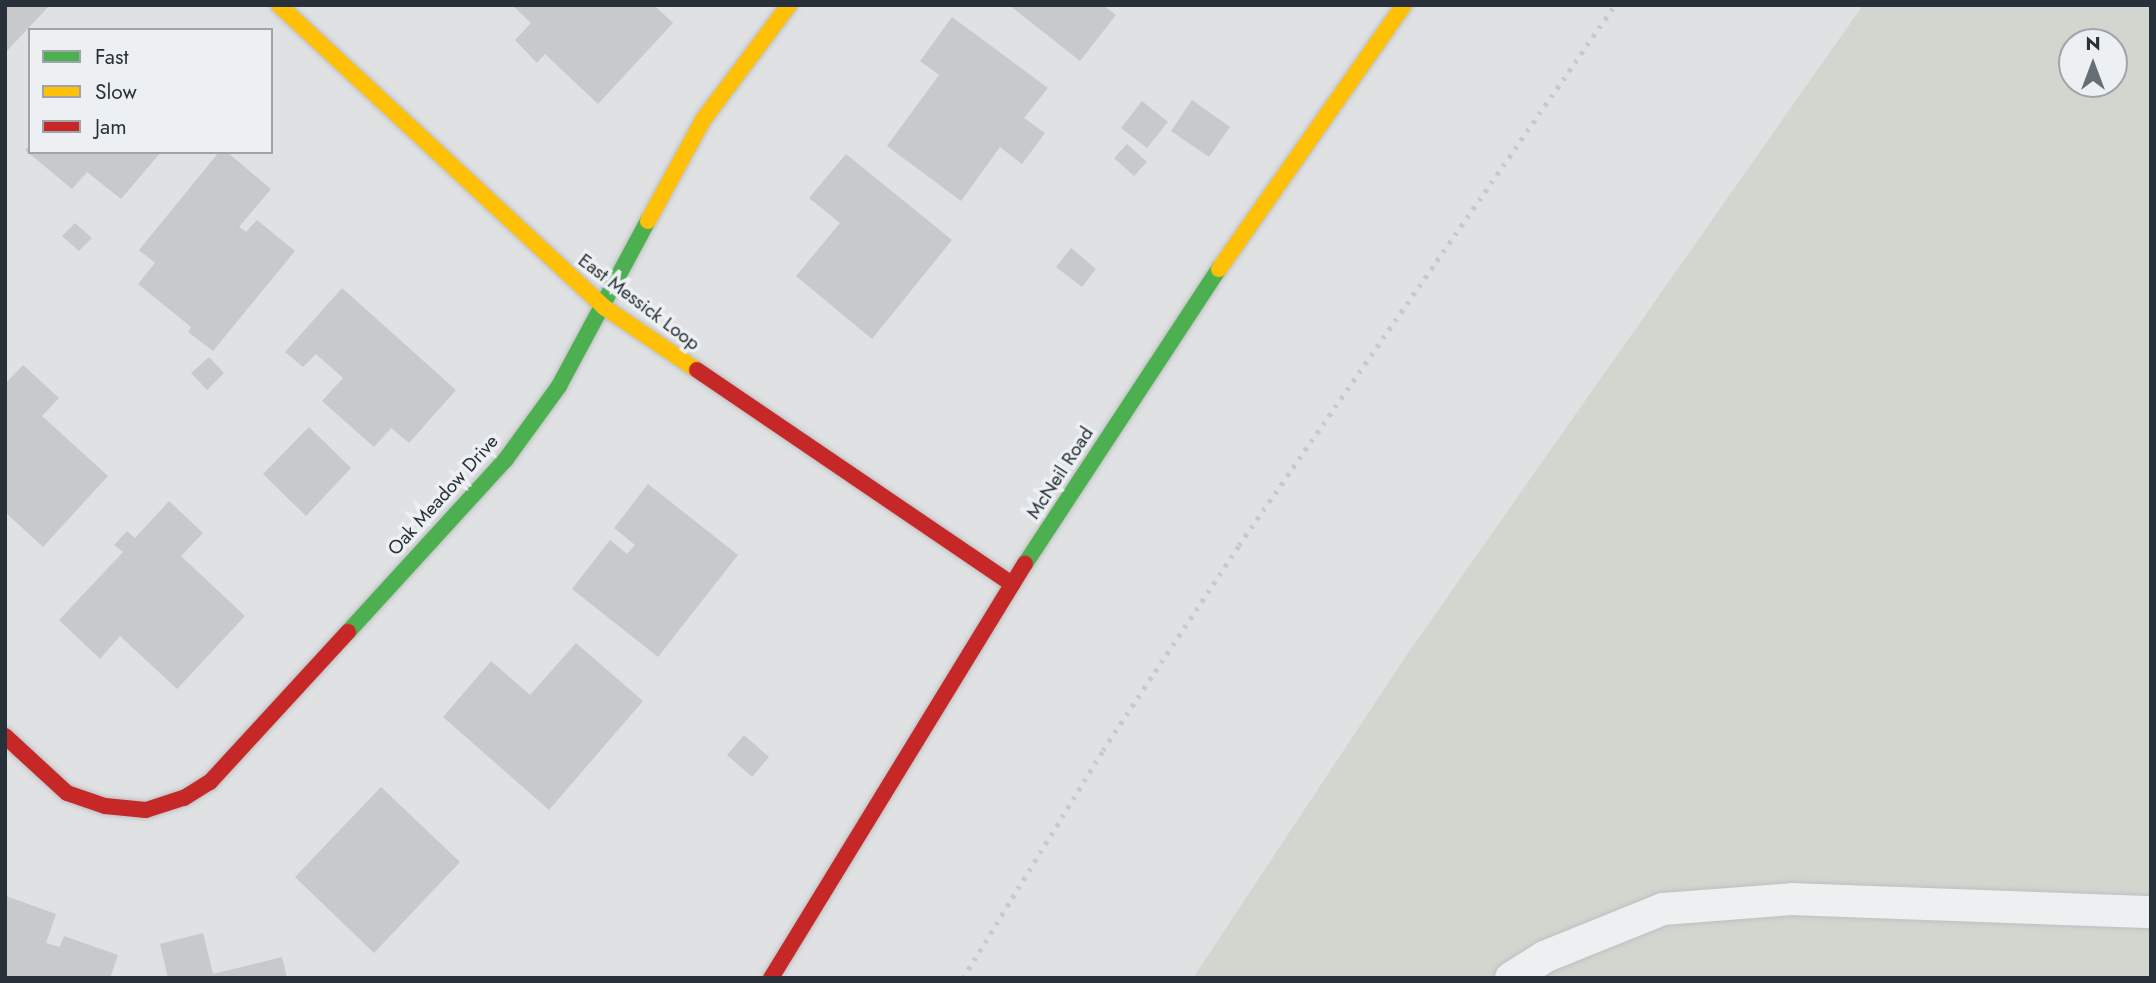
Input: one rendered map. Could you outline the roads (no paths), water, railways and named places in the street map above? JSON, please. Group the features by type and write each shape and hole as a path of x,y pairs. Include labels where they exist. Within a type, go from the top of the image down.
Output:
{"street":[{"name":"East Messick Loop","path":"279,5 604,307 1012,584"},
{"name":"Oak Meadow Drive","path":"5,736 67,793 105,806 146,810 184,798 210,782 506,459 559,386 604,307 697,129 789,5"},
{"name":"McNeil Road","path":"771,978 1012,584 1277,180 1404,5"}],"lane":[{"path":"1511,978 1544,957 1663,909 1792,899 2151,912"}],"railway":[{"path":"963,978 1103,750 1239,545 1615,5"}]}
